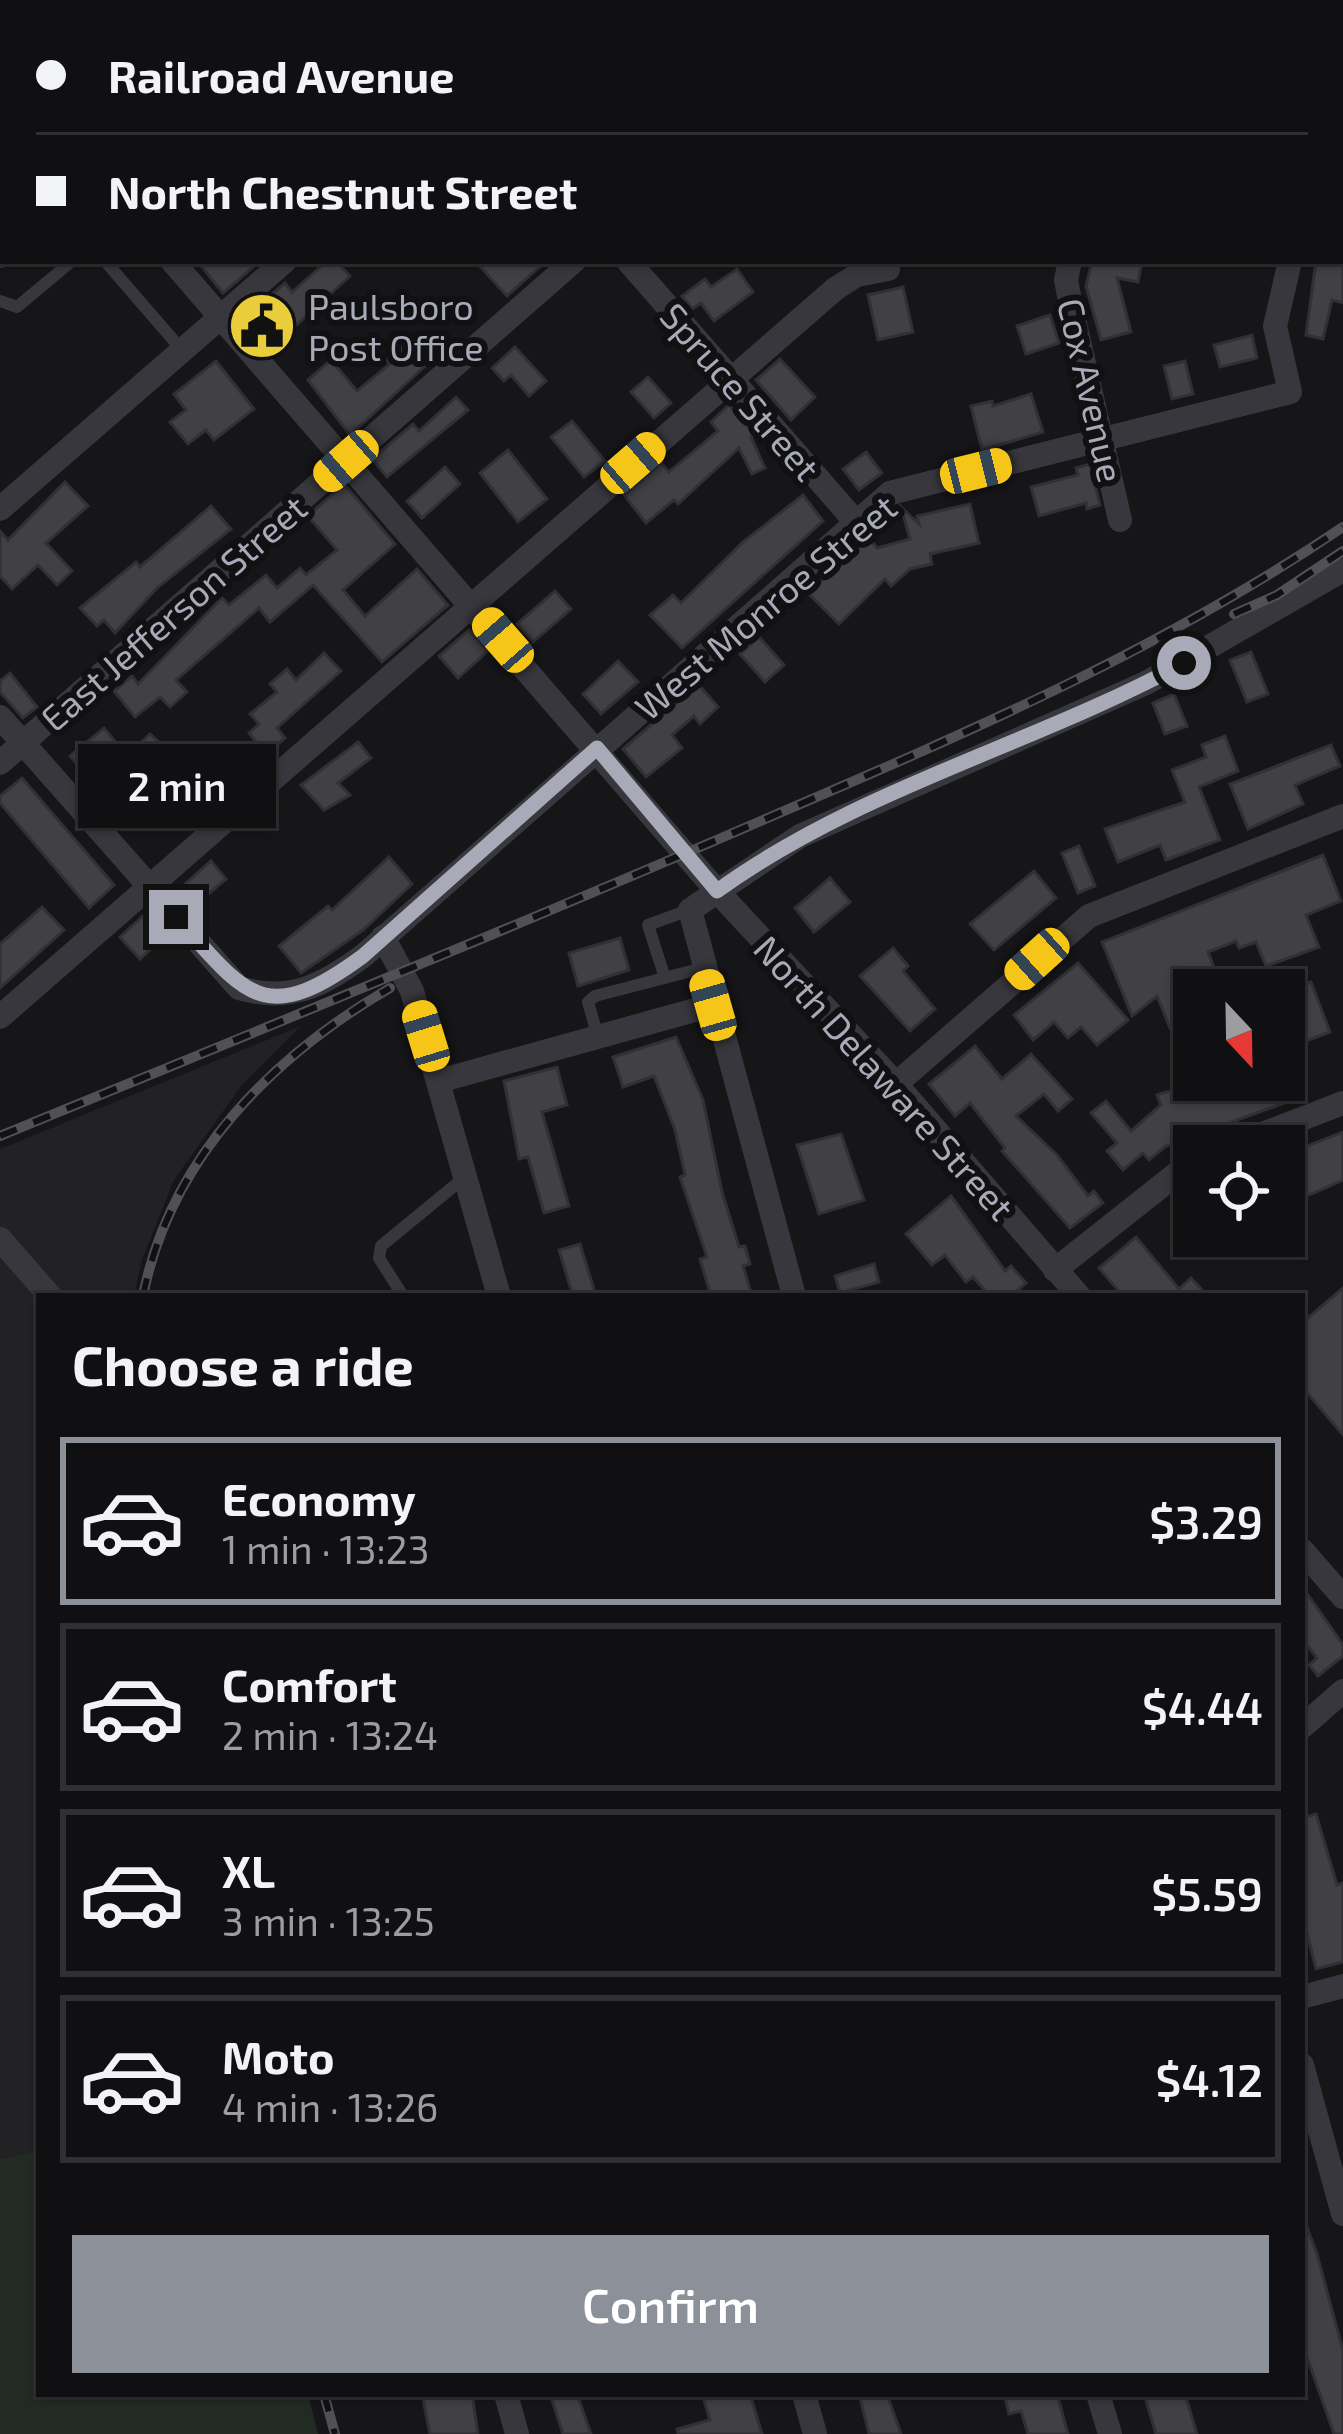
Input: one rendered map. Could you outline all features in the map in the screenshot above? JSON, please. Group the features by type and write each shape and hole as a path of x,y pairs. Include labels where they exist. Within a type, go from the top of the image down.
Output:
{"street":[{"name":"North Delaware Street","path":"175,264 717,891 896,1084 1076,1293"},
{"path":"0,509 281,264"},
{"name":"East Jefferson Street","path":"0,763 571,264"},
{"name":"Spruce Street","path":"631,264 855,521"},
{"name":"Cox Avenue","path":"1070,264 1069,295 1106,439 1120,520"},
{"name":"West Monroe Street","path":"148,887 239,988 281,998 340,972 890,493 1290,392 1275,326 1289,264"},
{"path":"0,1018 836,289 857,274 888,269"},
{"path":"793,1293 690,910 818,827 1146,683 1343,570"},
{"path":"0,717 148,887"},
{"path":"896,1084 1089,916 1343,816"},
{"path":"383,937 412,991 499,1293"},
{"path":"439,1081 713,1005"},
{"path":"1286,1125 1343,1103"},
{"path":"1055,1270 1173,1177"},
{"path":"0,1239 47,1293"},
{"path":"1305,1553 1342,1593"},
{"path":"1305,1724 1343,1691"},
{"path":"1305,1996 1343,1986"},
{"path":"1305,2076 1343,2214"},
{"path":"507,2397 517,2434"},
{"path":"805,2397 815,2434"},
{"path":"1100,2397 1110,2434"}],"lane":[{"path":"0,301 17,307 68,264"},
{"path":"108,264 182,350"},
{"path":"665,978 648,925 690,910"},
{"path":"598,1037 588,1002 595,996 703,968"},
{"path":"401,1293 379,1258 381,1246 466,1176"}],"shaded area":[{"path":"301,1026 241,1086 174,1180 142,1260 135,1293 36,1293 36,2151 0,2159 0,1149"},
{"path":"36,2151 36,2397 309,2397 318,2434 0,2434 0,2159"}],"building":[{"path":"199,264 257,264 223,293"},
{"path":"324,264 339,264 350,276 271,348 246,317 285,283 292,292"},
{"path":"478,264 543,264 507,296"},
{"path":"1091,264 1141,264 1138,282 1117,278 1131,332 1101,340 1086,286"},
{"path":"1316,264 1343,264 1343,303 1332,300 1323,339 1306,335"},
{"path":"737,269 753,292 714,321 701,303 692,309 682,296 705,279 711,287"},
{"path":"903,287 913,332 878,340 868,295"},
{"path":"1050,315 1059,343 1026,354 1017,326"},
{"path":"1252,335 1257,358 1220,367 1214,345"},
{"path":"404,344 424,367 350,435 308,380 331,360 357,391 390,364 386,360"},
{"path":"515,347 546,381 529,396 511,375 504,381 492,368"},
{"path":"780,359 815,397 791,420 756,380"},
{"path":"216,361 254,409 214,440 206,430 188,444 170,422 186,410 174,394"},
{"path":"1185,361 1193,394 1172,399 1164,366"},
{"path":"648,377 671,403 654,418 631,392"},
{"path":"1031,394 1043,432 982,450 971,406 992,401 993,406"},
{"path":"456,397 468,410 387,477 372,459 413,424 419,431"},
{"path":"729,405 755,434 751,437 765,468 752,474 739,448 678,504 674,500 646,523 624,495 661,463 669,472 718,431 711,422"},
{"path":"572,421 605,461 584,477 551,437"},
{"path":"508,450 547,499 518,522 480,473"},
{"path":"866,452 882,473 859,490 843,469"},
{"path":"1090,464 1100,505 1087,509 1086,503 1039,516 1031,487 1078,475 1076,468"},
{"path":"445,467 460,484 422,518 407,501"},
{"path":"65,482 88,506 46,543 72,571 57,585 38,565 12,589 0,576 0,531 8,540"},
{"path":"344,484 395,544 343,590 365,616 417,569 448,605 382,662 313,585 270,622 259,608 176,680 187,692 170,707 160,697 135,717 114,691 132,676 138,684 222,598 229,605 266,575 277,588 300,568 306,575 337,550 308,516"},
{"path":"803,495 823,521 682,648 650,615 673,595 681,603 743,542"},
{"path":"970,504 979,543 930,554 932,564 910,569 891,586 885,579 839,624 808,593 869,538 877,548 910,539 901,507 919,524 917,516"},
{"path":"211,506 231,529 158,587 115,633 104,620 97,626 80,608 136,562 140,567"},
{"path":"555,591 571,609 533,642 517,624"},
{"path":"469,630 488,651 458,678 439,656"},
{"path":"759,637 784,665 765,682 740,654"},
{"path":"1251,652 1268,694 1247,702 1230,660"},
{"path":"324,653 341,671 277,728 285,738 266,754 249,733 259,724 250,714 277,692 270,684 287,669 296,680"},
{"path":"618,661 638,682 601,714 583,694"},
{"path":"10,673 37,707 23,718 0,692 0,681"},
{"path":"698,684 718,707 700,724 694,716 672,735 682,748 646,777 623,749"},
{"path":"1174,694 1187,726 1165,734 1153,703"},
{"path":"104,728 122,750 89,778 70,756"},
{"path":"150,734 181,762 166,776 138,745"},
{"path":"1225,736 1238,771 1199,787 1220,840 1166,860 1160,845 1118,862 1105,829 1185,802 1172,770 1206,757 1202,745"},
{"path":"358,742 371,758 338,783 350,795 324,810 301,785"},
{"path":"1331,745 1340,766 1295,785 1303,804 1248,829 1230,784"},
{"path":"22,778 114,885 89,908 0,803 0,796"},
{"path":"1079,846 1095,886 1078,893 1062,853"},
{"path":"1323,855 1341,901 1306,915 1319,947 1266,966 1256,942 1239,948 1236,941 1208,952 1215,969 1173,969 1170,1028 1157,996 1132,1016 1102,942"},
{"path":"389,857 412,884 363,930 301,973 279,946 328,906 332,910"},
{"path":"211,861 226,879 199,902 184,885"},
{"path":"1034,871 1056,898 994,950 970,924"},
{"path":"830,878 850,902 814,932 795,908"},
{"path":"42,907 64,930 0,988 0,944"},
{"path":"143,916 163,937 140,959 120,937"},
{"path":"620,938 629,970 578,986 569,953"},
{"path":"893,948 908,966 903,971 935,1009 910,1031 860,976"},
{"path":"1078,963 1128,1020 1097,1045 1081,1027 1068,1038 1054,1022 1033,1040 1014,1015"},
{"path":"1311,982 1330,1032 1305,1041 1305,984"},
{"path":"676,1037 703,1100 722,1192 739,1247 745,1246 750,1264 743,1266 751,1293 710,1293 700,1259 707,1257 680,1177 685,1175 675,1130 654,1076 623,1087 613,1057"},
{"path":"975,1046 1002,1079 1031,1054 1072,1099 1058,1111 1044,1094 1016,1116 1057,1155 1088,1196 1094,1191 1103,1203 1070,1228 1002,1151 1005,1148 970,1103 955,1116 929,1084"},
{"path":"557,1067 567,1105 542,1112 569,1206 544,1213 528,1157 519,1159 504,1081"},
{"path":"1173,1090 1173,1101 1287,1102 1224,1125 1173,1125 1173,1143 1149,1160 1143,1153 1123,1170 1107,1151 1117,1143 1091,1113 1106,1101 1131,1131 1161,1105 1157,1095"},
{"path":"1343,1132 1343,1180 1305,1197 1305,1147"},
{"path":"841,1134 864,1200 819,1214 797,1145"},
{"path":"951,1196 1005,1271 1011,1266 1026,1283 1014,1293 987,1293 973,1277 966,1282 945,1255 932,1265 906,1234"},
{"path":"1136,1237 1179,1289 1191,1278 1205,1293 1120,1293 1099,1268"},
{"path":"580,1244 595,1293 572,1293 559,1250"},
{"path":"874,1264 879,1282 840,1293 835,1276"},
{"path":"1343,1288 1343,1435 1305,1391 1305,1320"},
{"path":"1305,1590 1343,1645 1343,1656 1318,1676 1309,1665 1317,1658 1305,1643"},
{"path":"1316,1814 1337,1885 1343,1883 1343,1962 1316,1969 1305,1926 1305,1817"},
{"path":"1305,2227 1343,2351 1343,2434 1334,2434 1305,2352"},
{"path":"423,2397 472,2397 478,2434 430,2434"},
{"path":"551,2397 578,2397 591,2434 563,2434"},
{"path":"703,2397 751,2397 762,2434 678,2434 677,2429 710,2420"},
{"path":"860,2397 888,2397 901,2434 869,2434"},
{"path":"1005,2397 1058,2397 1068,2434 1028,2434 1021,2411 1009,2414"},
{"path":"1145,2397 1186,2397 1197,2434 1156,2434"}],"railway":[{"path":"0,1136 578,898 991,720 1206,612 1343,527"},
{"path":"1234,614 1277,595 1343,551"},
{"path":"144,1293 177,1199 233,1116 306,1045 390,988"},
{"path":"325,2397 335,2434"}],"place":[{"name":"Paulsboro Post Office","path":"262,326"}],"route":[{"path":"176,917 239,988 281,998 340,972 363,956 597,748 717,891 766,855 853,809 1005,746 1184,663"}]}
